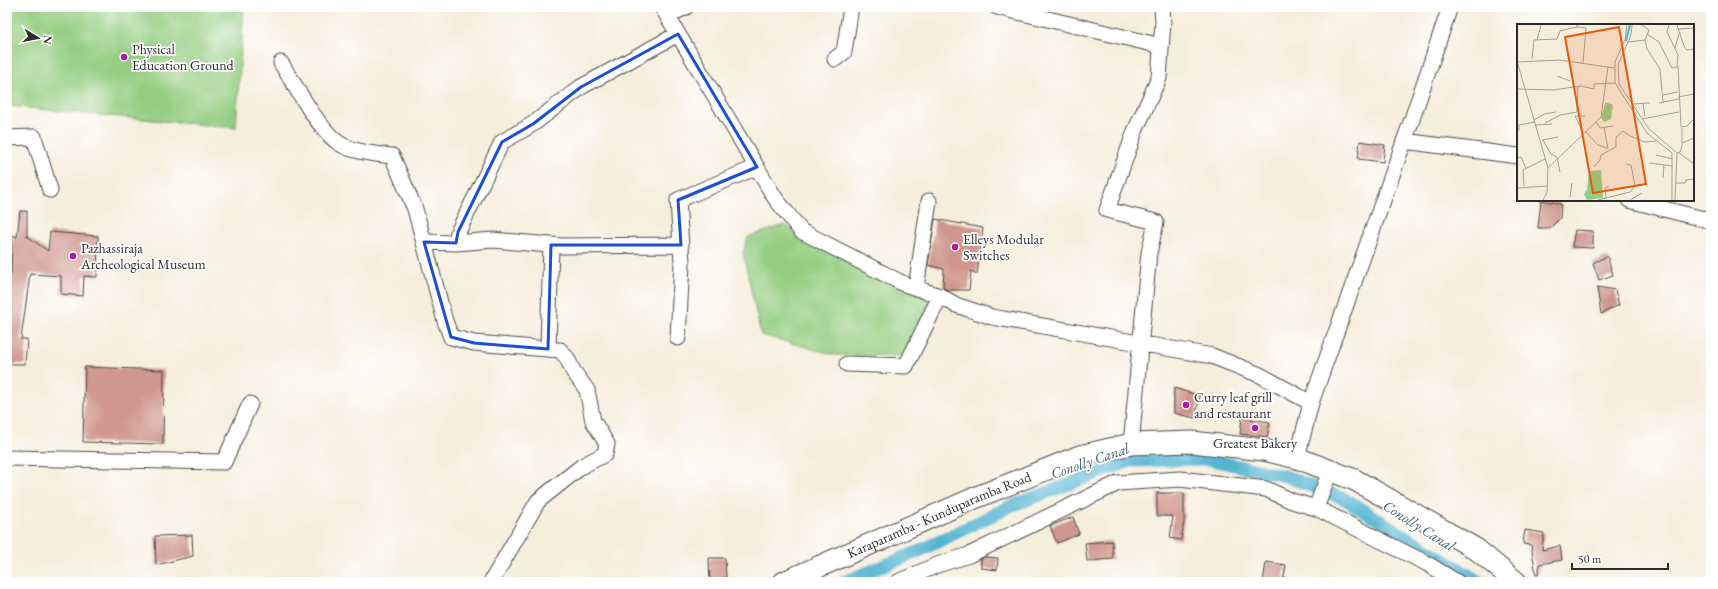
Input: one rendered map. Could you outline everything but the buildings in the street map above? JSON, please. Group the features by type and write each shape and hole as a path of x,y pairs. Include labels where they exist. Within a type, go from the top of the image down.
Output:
{"main road":[{"name":"Karaparamba - Kunduparamba Road","path":"784,582 977,498 1073,459 1131,444 1192,442 1264,450 1297,458 1355,480 1476,549 1516,582"}],"street":[{"path":"686,7 664,12 775,198 801,230 904,284 940,296 956,306 992,317 1141,345 1212,356 1260,375 1311,404"},
{"path":"835,59 844,52 851,7"},
{"path":"997,7 1161,46"},
{"path":"1131,444 1149,253 1156,222 1107,210 1135,132 1159,78 1163,22 1162,7"},
{"path":"1297,458 1311,404 1450,7"},
{"path":"456,243 458,232 502,142 533,124 581,87 678,34"},
{"path":"281,63 320,124 336,142 363,153 392,156 416,210 445,321 451,337 474,343 560,350 567,358 573,371 588,390 593,421 607,444 605,454 582,466 538,501 491,582"},
{"path":"7,138 34,137 50,190"},
{"path":"1404,141 1517,156"},
{"path":"678,338 682,263 678,200 757,167"},
{"path":"916,288 929,201"},
{"path":"1633,201 1711,220"},
{"path":"424,242 456,243 493,240 551,245 681,245"},
{"path":"548,349 551,245"},
{"path":"847,364 906,366 940,296"},
{"path":"7,458 224,462 250,404"},
{"path":"1316,508 1330,470"},
{"path":"898,582 937,565 969,554 1118,483 1180,479 1266,489 1292,501 1316,508 1428,564 1457,582"}],"highlighted area":[{"path":"678,34 757,167 678,200 681,245 551,245 548,349 474,343 451,337 424,242 456,243 458,232 502,142 533,124 581,87"}],"green space":[{"name":"Physical Education Ground","path":"7,7 244,7 236,128 7,106"},
{"path":"784,225 932,299 902,356 835,355 761,335 743,253 748,237"}],"waterway":[{"name":"Conolly Canal","path":"844,582 917,552 1011,506 1130,461 1207,459 1285,476 1345,499 1480,582"}],"place":[{"name":"Physical Education Ground","path":"124,57"},
{"name":"Elleys Modular Switches","path":"955,247"},
{"name":"Pazhassiraja Archeological Museum","path":"73,256"},
{"name":"Curry leaf grill and restaurant","path":"1186,405"},
{"name":"Greatest Bakery","path":"1255,428"}]}
